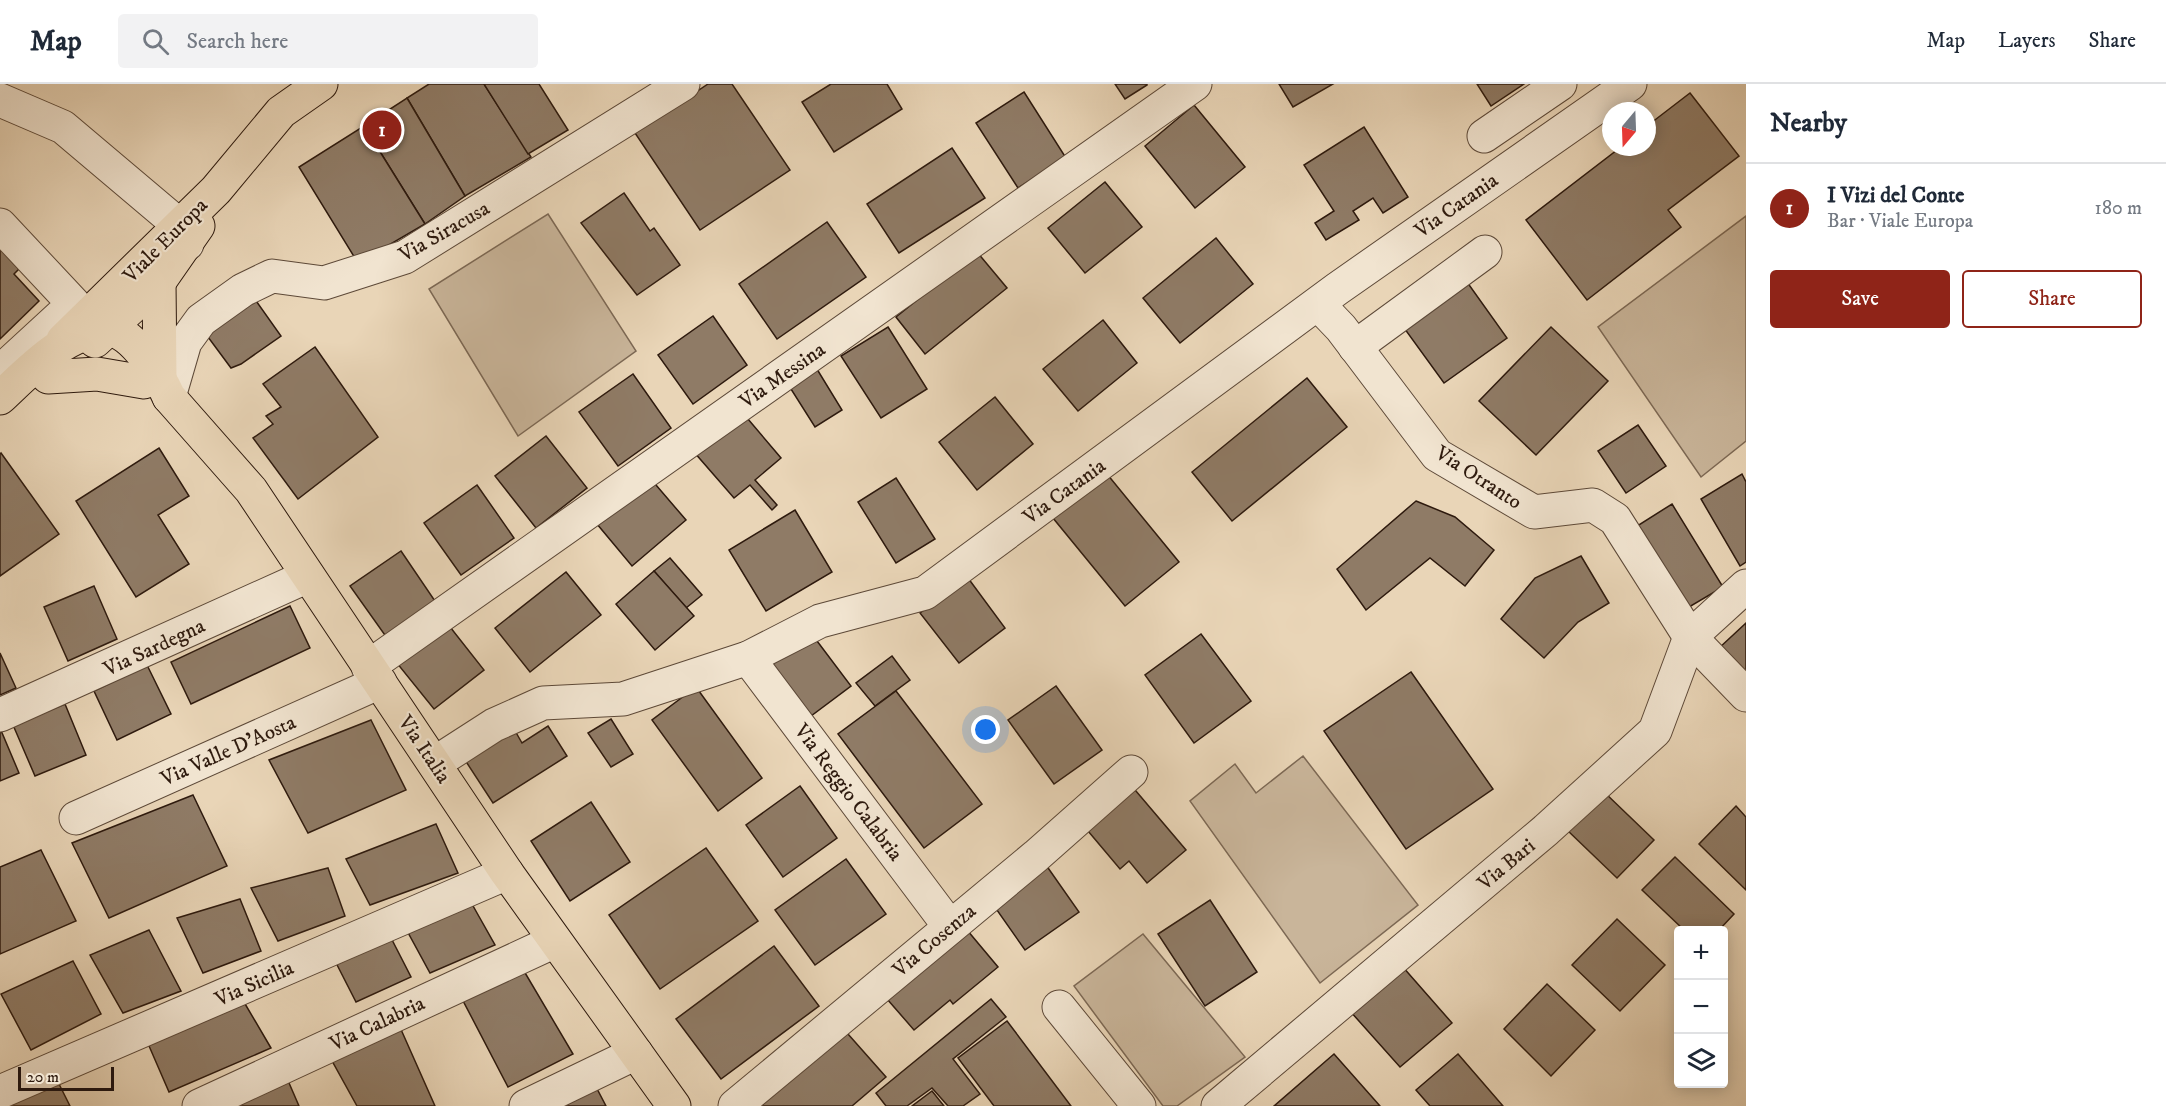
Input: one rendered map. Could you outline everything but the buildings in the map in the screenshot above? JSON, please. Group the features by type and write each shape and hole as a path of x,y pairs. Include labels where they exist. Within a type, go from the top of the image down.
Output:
{"main road":[{"name":"Viale Europa","path":"110,330 159,282 183,234 216,190 281,112 321,84"},
{"name":"Viale Europa","path":"49,364 115,291 183,234"},
{"path":"49,364 158,386 159,282"},
{"name":"Viale Europa","path":"110,330 108,312 115,291"},
{"path":"0,398 90,334 110,330"},
{"name":"Via Italia","path":"110,330 123,335 136,346 158,386 250,490 507,873 674,1106"}],"street":[{"name":"Via Siracusa","path":"158,386 201,320 243,290 272,276 324,283 405,257 683,84"},
{"name":"Via Messina","path":"374,674 1195,84"},
{"path":"1484,136 1560,84"},
{"name":"Via Catania","path":"435,763 494,725 543,703 622,699 748,658 820,621 924,593 1319,305 1337,289 1630,84"},
{"path":"0,100 63,127 183,234"},
{"path":"0,225 74,304 0,372"},
{"path":"1355,347 1485,252"},
{"name":"Via Otranto","path":"1319,305 1355,347 1437,455 1534,512 1593,505 1615,519 1690,637 1746,695"},
{"name":"Via Sardegna","path":"0,715 308,576"},
{"name":"Via Bari","path":"1218,1106 1546,831 1655,731 1690,637 1746,586"},
{"name":"Via Reggio Calabria","path":"748,658 950,927"},
{"name":"Via Valle D'Aosta","path":"76,818 374,674"},
{"name":"Via Cosenza","path":"735,1106 1131,772"},
{"name":"Via Sicilia","path":"0,1092 507,873"},
{"name":"Via Calabria","path":"199,1106 555,941"},
{"path":"1059,1007 1139,1106"},
{"path":"526,1106 636,1053"}],"shaded area":[{"path":"548,214 636,351 518,436 429,289"},
{"path":"1746,216 1746,441 1701,477 1598,327"},
{"path":"1303,756 1418,905 1320,983 1190,801 1235,764 1256,793"},
{"path":"1143,934 1245,1057 1177,1106 1163,1106 1074,986"}],"place":[{"name":"I Vizi del Conte","path":"382,130"}]}
